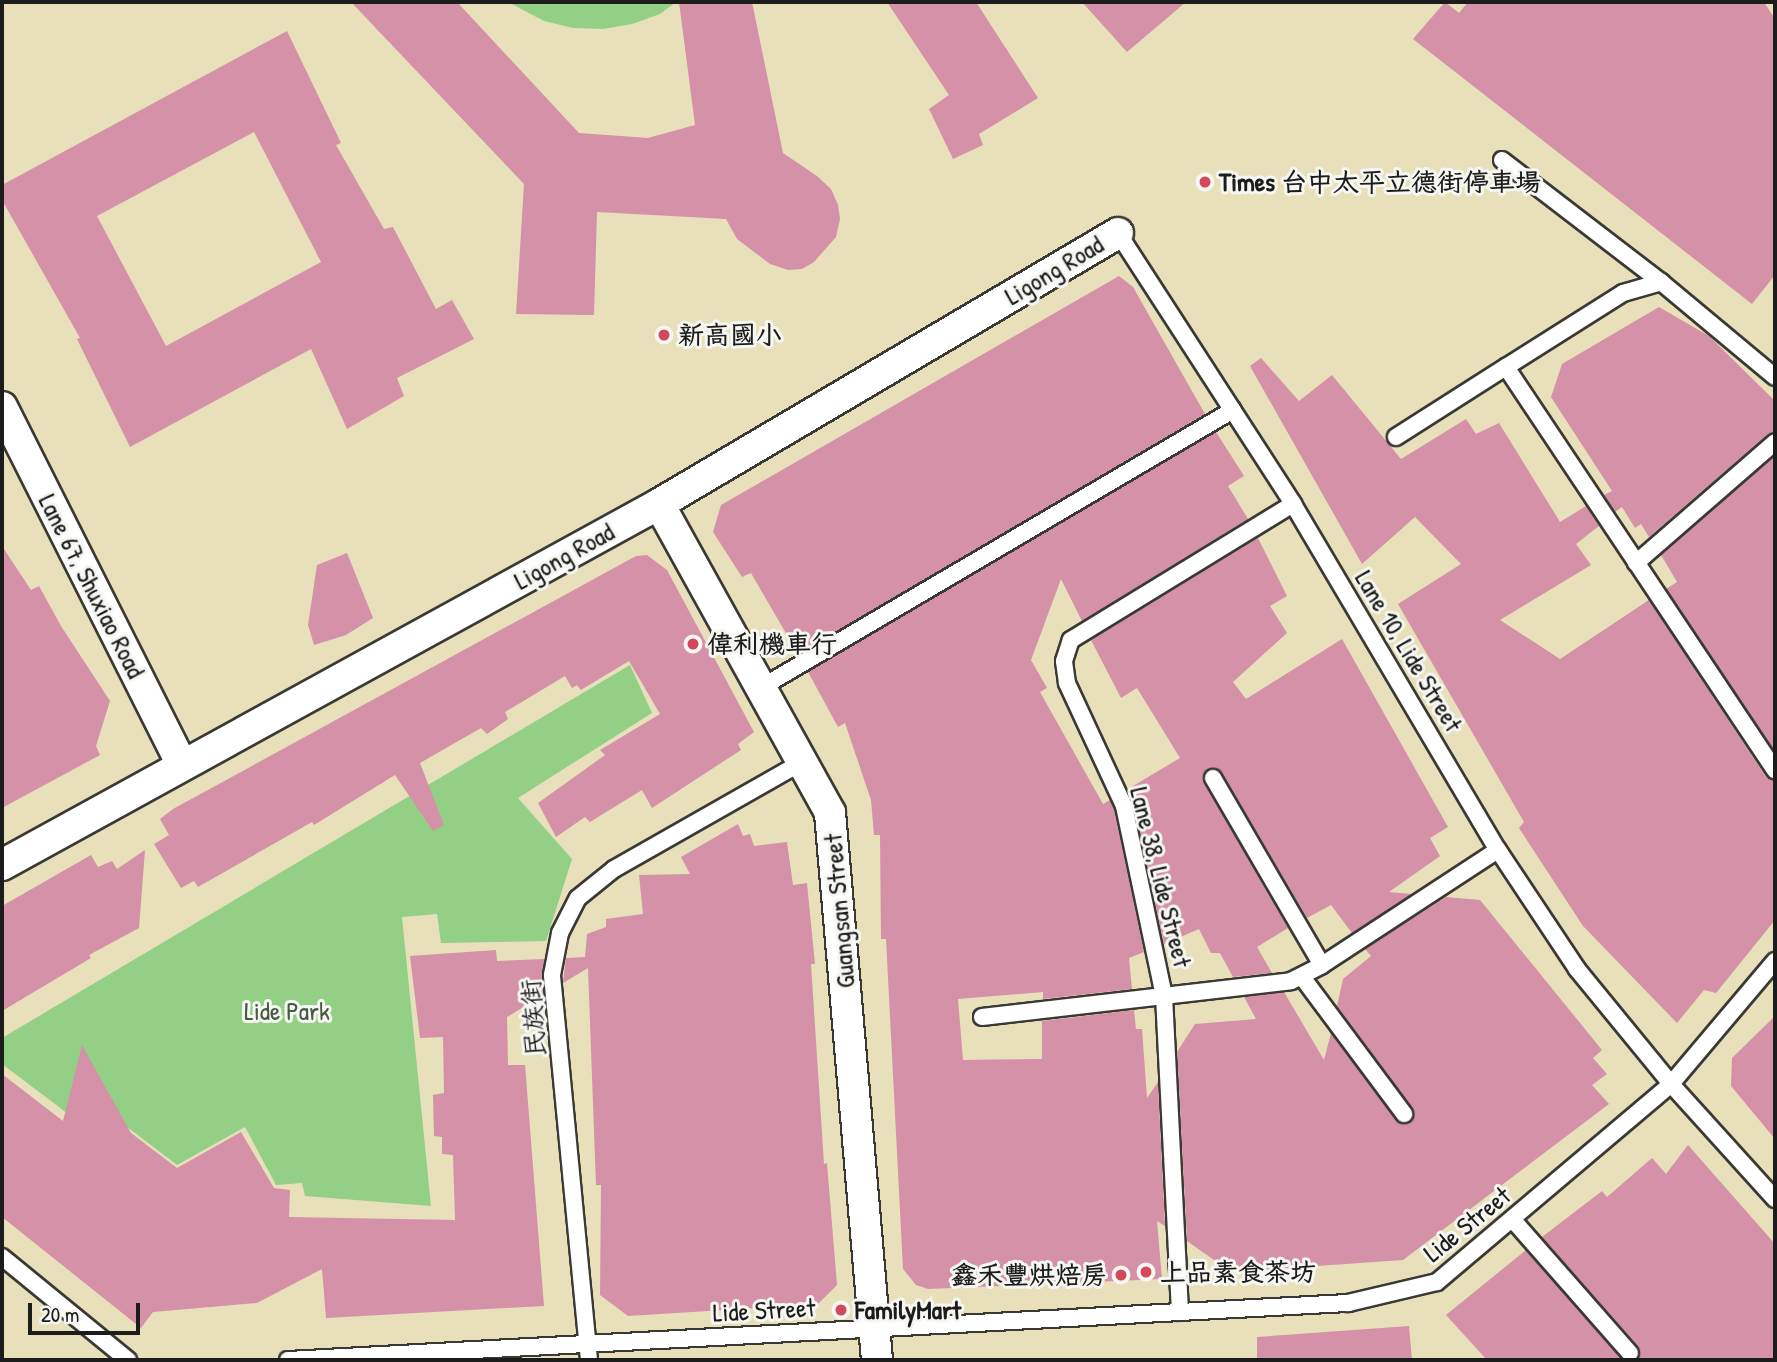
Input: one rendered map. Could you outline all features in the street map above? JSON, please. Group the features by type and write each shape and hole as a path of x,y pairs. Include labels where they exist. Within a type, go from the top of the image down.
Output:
{"street":[{"name":"Ligong Road","path":"2,865 659,504 1118,233"},
{"name":"Lane 67, Shuxiao Road","path":"2,407 182,765"},
{"name":"Guangsan Street","path":"659,504 804,761 830,813 877,1360"}],"lane":[{"path":"1502,160 1661,282 1775,377"},
{"name":"Lane 10, Lide Street","path":"1118,233 1293,505 1498,850 1577,969 1671,1084 1775,1199"},
{"path":"1396,437 1623,293 1661,282"},
{"path":"1506,367 1775,771"},
{"path":"762,687 1233,410"},
{"path":"1636,563 1775,442"},
{"name":"Lane 38, Lide Street","path":"1180,1312 1164,996 1124,806 1067,683 1064,661 1071,640 1293,505"},
{"name":"民族街","path":"589,1352 552,975 560,933 578,898 614,869 804,761"},
{"path":"1213,778 1322,965"},
{"path":"982,1017 1291,981 1322,965 1498,850"},
{"name":"Lide Street","path":"288,1360 589,1352 875,1328 1348,1303 1437,1282 1671,1084 1775,961"},
{"path":"1301,977 1404,1114"},
{"path":"1513,1220 1630,1353"},
{"path":"2,1257 128,1360"}],"green space":[{"path":"508,2 676,2 660,14 632,24 603,29 573,28 544,21"},
{"name":"Lide Park","path":"630,665 652,713 518,798 572,859 546,941 441,943 437,914 402,917 431,1206 305,1196 302,1183 276,1185 245,1127 177,1165 118,1120 100,1138 2,1064 2,1038"}],"building":[{"path":"351,2 457,2 579,133 648,138 695,125 679,2 752,2 783,153 831,189 838,205 840,219 836,237 814,262 802,269 788,270 770,264 737,239 726,219 597,212 594,315 516,314 524,184"},
{"path":"887,2 976,2 1038,98 979,134 983,145 953,159 929,109 949,95"},
{"path":"1082,2 1186,2 1127,52"},
{"path":"1445,2 1459,13 1468,2 1764,2 1775,19 1775,275 1752,304 1413,39"},
{"path":"287,31 341,143 336,145 384,229 393,227 436,309 452,300 474,339 397,378 404,396 347,429 311,349 130,447 77,339 80,338 2,200 2,185","holes":["254,132 321,262 166,346 97,216"]},
{"path":"1119,276 1133,287 1205,414 798,654 751,573 742,577 713,532 721,505"},
{"path":"1659,307 1709,336 1775,401 1775,432 1768,434 1649,537 1641,524 1635,528 1622,507 1615,512 1604,495 1612,491 1551,397 1562,364"},
{"path":"1261,358 1299,401 1332,375 1401,459 1466,419 1476,434 1499,423 1560,522 1586,506 1599,526 1576,544 1591,565 1500,620 1560,659 1649,600 1766,777 1775,781 1775,920 1716,993 1704,990 1677,1023 1583,926 1519,828 1524,822 1398,604 1461,564 1415,517 1362,564 1250,366"},
{"path":"1216,432 1244,476 1228,486 1248,519 1082,621 1061,579 1031,660 1047,688 1040,692 1103,804 1110,800 1114,809 1144,952 1129,958 1132,989 1043,999 1043,992 958,999 963,1060 1042,1059 1042,1021 1134,1010 1136,1029 1142,1029 1147,1098 1158,1082 1165,1226 1157,1221 1162,1279 928,1289 916,1285 903,1269 886,939 881,939 880,835 874,835 871,800 845,723 838,727 808,672"},
{"path":"1775,456 1775,752 1666,589 1677,582 1661,555"},
{"path":"1258,538 1287,596 1270,606 1287,633 1233,682 1246,699 1342,639 1448,827 1430,838 1440,856 1389,892 1412,894 1352,933 1331,905 1307,918 1222,773 1214,768 1207,769 1203,777 1204,783 1288,928 1257,947 1272,973 1233,977 1220,953 1211,953 1199,929 1164,944 1134,804 1128,789 1180,758 1137,688 1121,698 1091,640"},
{"path":"2,546 31,590 39,586 61,626 110,701 96,746 100,755 2,808"},
{"path":"347,553 373,618 346,635 314,645 308,625 317,565"},
{"path":"647,555 667,570 754,732 738,744 741,750 652,808 642,790 590,822 585,817 556,837 538,803 605,755 600,750 660,714 629,661 581,690 577,685 572,688 565,676 505,712 508,719 487,734 481,728 420,763 444,825 433,831 395,775 314,825 312,822 198,887 194,881 181,888 154,844 169,835 160,819 173,809 636,556"},
{"path":"738,824 743,836 750,834 754,846 787,842 793,885 807,883 815,964 811,964 824,1164 827,1163 837,1285 818,1304 628,1316 600,1295 601,1185 596,1185 588,968 563,983 566,958 585,957 587,934 606,927 606,919 643,914 639,875 690,874 681,857"},
{"path":"145,850 139,928 89,955 91,958 2,1011 2,906 91,855 98,867 112,861 117,869"},
{"path":"1446,897 1480,900 1602,1050 1593,1058 1607,1074 1592,1085 1609,1104 1403,1260 1231,1272 1187,1241 1177,1052 1195,1024 1256,1019 1244,997 1284,992 1324,1060 1331,1033 1396,1120 1401,1124 1410,1123 1414,1117 1412,1108 1337,1006 1343,979 1371,956 1365,949"},
{"path":"496,950 497,961 544,959 543,995 507,1017 508,1065 525,1065 544,1306 326,1318 322,1269 257,1303 153,1312 141,1328 2,1217 2,1074 63,1121 82,1045 131,1133 177,1168 241,1132 274,1188 290,1190 289,1217 455,1220 453,1155 442,1154 442,1137 434,1136 433,1095 444,1093 443,1037 420,1038 410,956"},
{"path":"1775,1016 1775,1139 1731,1086 1732,1058"},
{"path":"1688,1145 1775,1244 1775,1360 1637,1360 1640,1352 1638,1346 1542,1237 1602,1191 1607,1197 1652,1158 1666,1174"},
{"path":"1526,1250 1622,1360 1487,1360 1446,1315"},
{"path":"1409,1326 1412,1360 1257,1360 1257,1337"}],"place":[{"name":"Times 台中太平立德街停車場","path":"1205,182"},
{"name":"新高國小","path":"664,335"},
{"name":"偉利機車行","path":"693,644"},
{"name":"上品素食茶坊","path":"1146,1272"},
{"name":"鑫禾豐烘焙房","path":"1121,1275"},
{"name":"FamilyMart","path":"841,1310"}]}
